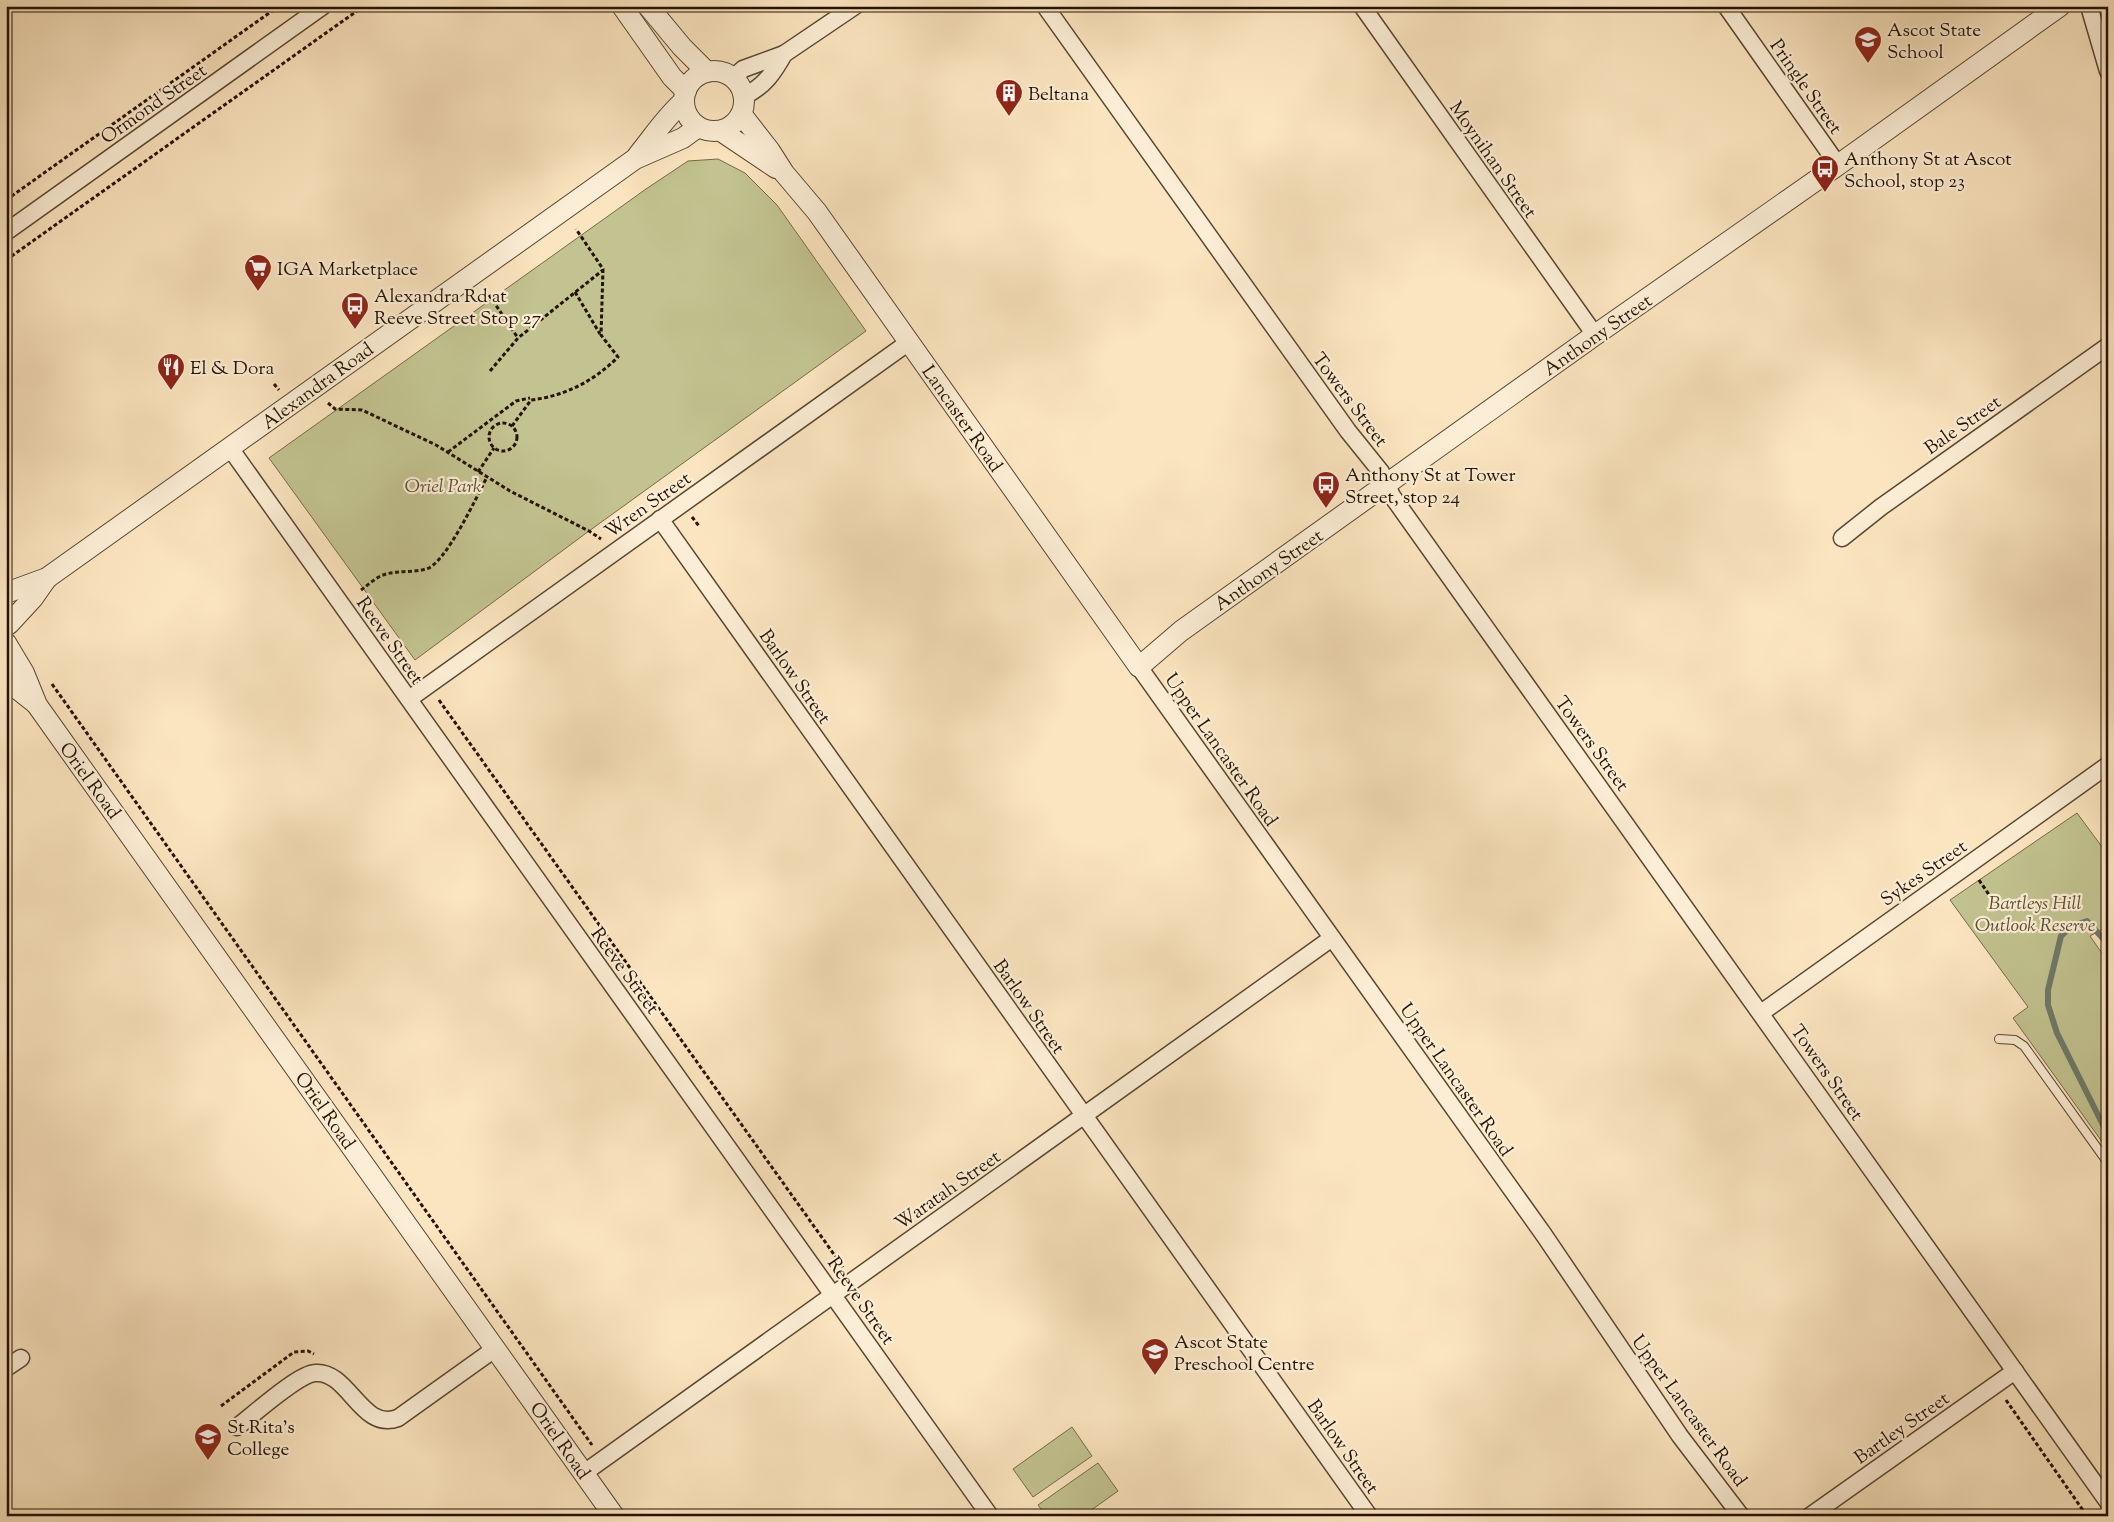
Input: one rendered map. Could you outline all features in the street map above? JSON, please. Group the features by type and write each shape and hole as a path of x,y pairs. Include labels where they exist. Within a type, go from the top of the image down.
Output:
{"street":[{"name":"Ormond Street","path":"6,232 322,6"},
{"path":"622,6 685,96"},
{"path":"648,6 682,47 707,72"},
{"path":"733,78 743,69 784,54 855,6"},
{"name":"Towers Street","path":"1045,6 1348,431 1381,472 1395,500 2108,1502"},
{"name":"Moynihan Street","path":"1362,6 1595,335"},
{"name":"Pringle Street","path":"1726,6 1838,165"},
{"name":"Anthony Street","path":"1139,667 1181,631 2060,6"},
{"path":"2089,6 2108,71"},
{"path":"743,105 738,83 725,73 707,72 698,76 691,82 685,96 686,111 698,127 713,132 730,128 743,105 772,76 784,54"},
{"name":"Alexandra Road","path":"635,159 685,96"},
{"name":"Lancaster Road","path":"743,105 784,173 817,212 1139,667"},
{"name":"Alexandra Road","path":"6,593 47,578 635,159 683,138 698,127"},
{"name":"Lancaster Road","path":"721,131 784,173"},
{"name":"Wren Street","path":"408,699 909,342"},
{"name":"Bale Street","path":"1842,538 1881,507 2108,346"},
{"name":"Reeve Street","path":"230,448 834,1294 990,1516"},
{"name":"Barlow Street","path":"660,519 1369,1516"},
{"name":"Alexandra Road","path":"7,630 47,578"},
{"name":"Oriel Road","path":"7,630 37,705 614,1516"},
{"name":"Upper Lancaster Road","path":"1139,667 1544,1235 1680,1436 1741,1516"},
{"name":"Oriel Road","path":"6,680 37,705"},
{"name":"Sykes Street","path":"1761,1013 2108,765"},
{"name":"Waratah Street","path":"584,1473 1332,938"},
{"path":"237,1428 296,1382 315,1373 324,1374 336,1381 367,1412 376,1418 388,1422 398,1418 496,1348"},
{"path":"6,1368 21,1358"},
{"name":"Bartley Street","path":"1810,1516 2015,1371"}],"lane":[{"path":"1999,1039 2015,1040 2024,1046 2108,1163"}],"path":[{"path":"6,200 279,6"},
{"path":"6,260 364,6"},
{"path":"576,229 603,269 601,335"},
{"path":"490,371 518,338 603,269"},
{"path":"512,426 531,400 552,397 587,382 618,357 601,335 575,292"},
{"path":"489,295 518,338"},
{"path":"274,384 279,390"},
{"path":"448,452 516,401 530,398"},
{"path":"327,403 335,409 362,410 436,445 510,491 589,531 604,541"},
{"path":"503,422 512,426 517,434 516,443 509,450 504,451 494,448 488,437 491,428 503,422"},
{"path":"478,472 494,448"},
{"path":"361,590 382,575 427,569 440,560 487,477"},
{"path":"51,683 593,1447"},
{"path":"439,701 844,1270"},
{"path":"1979,880 1992,899"},
{"path":"2003,1396 2087,1516"}],"green space":[{"name":"Oriel Park","path":"718,159 745,173 777,205 866,331 589,531 415,660 269,458 688,161"},
{"name":"Bartleys Hill Outlook Reserve","path":"2077,813 2108,855 2108,926 2090,936 2108,962 2108,1150 2013,1018 2028,1007 1950,900"},
{"path":"1072,1427 1092,1456 1033,1497 1013,1469"},
{"path":"1098,1463 1118,1491 1083,1516 1046,1516 1038,1505"}],"waterway":[{"path":"2108,944 2087,921 2072,926 2061,936 2048,990 2048,1005 2057,1033 2108,1135"}],"place":[{"name":"Ascot State School","path":"1868,64"},
{"name":"Beltana","path":"1009,117"},
{"name":"Anthony St at Ascot School, stop 23","path":"1825,193"},
{"name":"IGA Marketplace","path":"258,292"},
{"name":"Alexandra Rd at Reeve Street Stop 27","path":"355,330"},
{"name":"El & Dora","path":"171,391"},
{"name":"Anthony St at Tower Street, stop 24","path":"1326,509"},
{"name":"Ascot State Preschool Centre","path":"1155,1376"},
{"name":"St Rita's College","path":"208,1461"}]}
